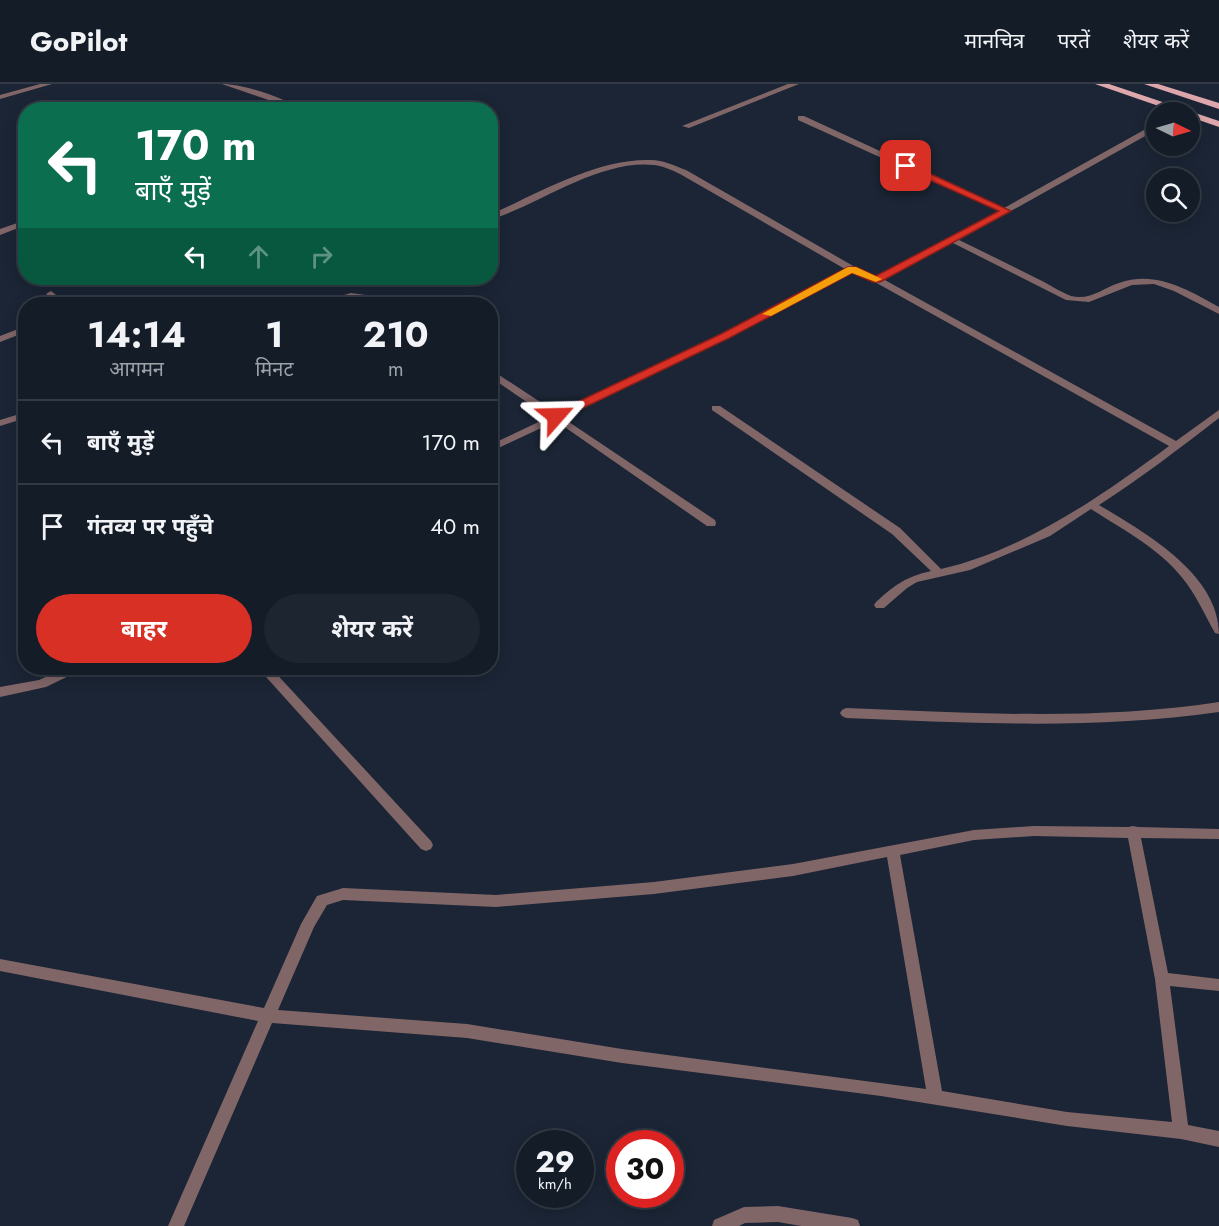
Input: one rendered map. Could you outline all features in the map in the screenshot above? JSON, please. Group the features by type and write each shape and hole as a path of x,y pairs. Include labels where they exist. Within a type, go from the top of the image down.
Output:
{"main road":[{"path":"1100,84 1154,102"},
{"path":"1149,84 1219,106"},
{"path":"1200,117 1219,124"}],"street":[{"path":"0,97 48,84"},
{"path":"226,84 283,102"},
{"path":"686,126 795,84"},
{"path":"801,118 1006,211"},
{"path":"876,279 953,240 1146,134"},
{"path":"498,215 611,168 652,162 683,172 852,269 876,279 1176,446"},
{"path":"0,232 18,225"},
{"path":"953,240 1069,298 1083,301 1095,299 1129,282 1153,282 1167,284 1219,311"},
{"path":"498,445 725,336 852,269"},
{"path":"51,294 55,297"},
{"path":"0,339 18,332"},
{"path":"498,377 711,523"},
{"path":"716,408 896,531 940,574"},
{"path":"880,605 903,585 915,579 966,567 1046,533 1135,477 1219,413"},
{"path":"0,423 18,417"},
{"path":"1092,505 1151,542 1180,567 1204,600 1219,630"},
{"path":"0,692 42,684 61,675"},
{"path":"270,675 426,845"},
{"path":"846,713 1080,721 1132,719 1219,707"},
{"path":"176,1226 308,924 322,900 343,894 496,901 709,881 793,870 974,836 1034,831 1219,834"},
{"path":"1133,831 1162,979 1181,1131"},
{"path":"893,851 935,1098"},
{"path":"0,965 269,1016 467,1031 622,1056 881,1089 1067,1119 1181,1131 1219,1139"},
{"path":"1162,979 1219,985"},
{"path":"720,1226 744,1215 778,1214 852,1226"}],"slow traffic":[{"path":"767,314 852,269 876,279"}],"route":[{"path":"556,416 725,336 852,269 876,279 1006,211 906,166"}]}
